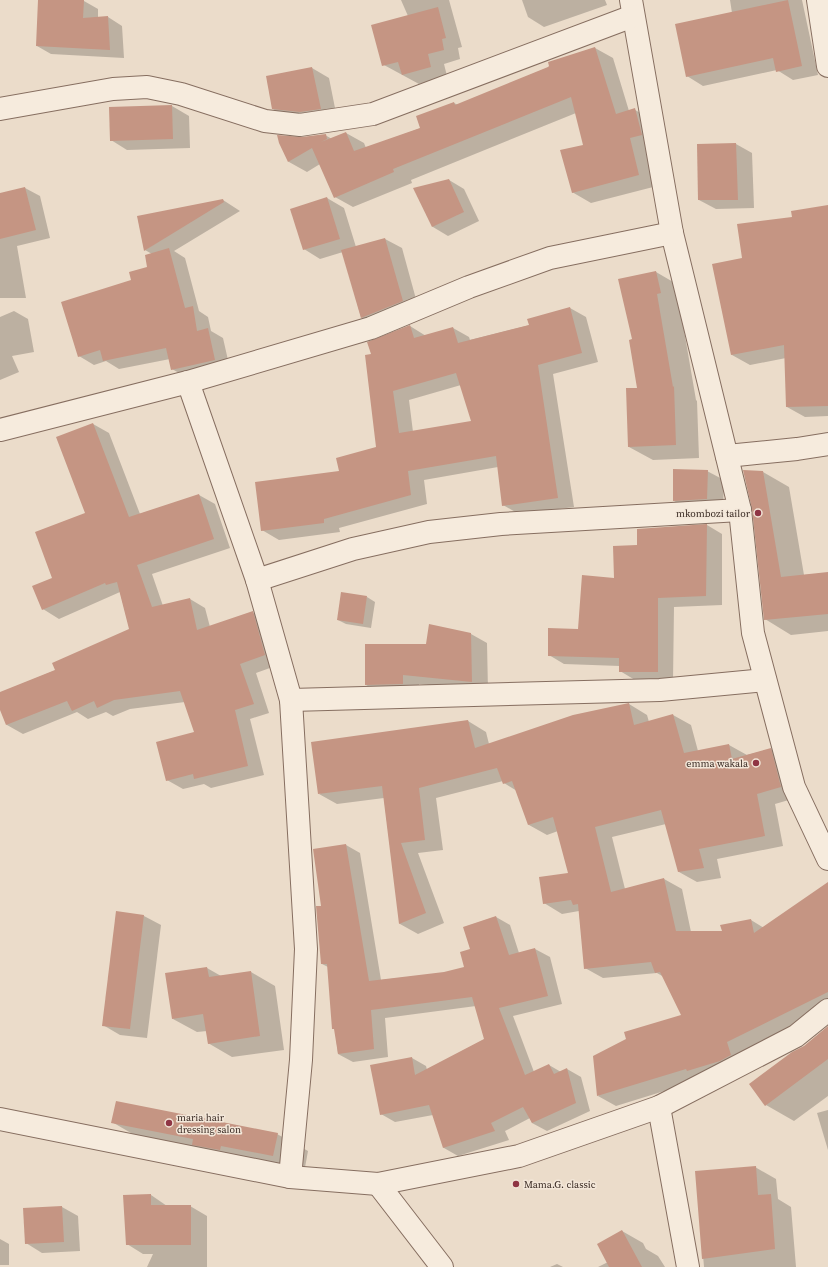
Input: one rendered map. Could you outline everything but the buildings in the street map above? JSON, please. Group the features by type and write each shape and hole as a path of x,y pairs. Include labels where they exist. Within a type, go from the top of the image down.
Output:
{"street":[{"path":"818,0 828,66"},
{"path":"0,109 113,89 147,87 181,94 265,122 300,125 373,114 632,8 672,233 740,510 753,633 794,787 828,858"},
{"path":"0,430 188,382 371,328 468,287 550,258 672,233"},
{"path":"188,382 257,580 291,700 306,949 301,1060 290,1177"},
{"path":"727,456 797,449 828,444"},
{"path":"257,580 353,549 429,532 501,524 740,510"},
{"path":"291,700 660,690 765,680"},
{"path":"0,1119 290,1177 378,1184 519,1156 659,1107 796,1036 828,1010"},
{"path":"659,1107 688,1267"},
{"path":"378,1184 442,1267"}],"place":[{"name":"mkombozi tailor","path":"758,513"},
{"name":"emma wakala","path":"756,763"},
{"name":"maria hair dressing salon","path":"169,1123"},
{"name":"Mama.G. classic","path":"516,1184"}]}
